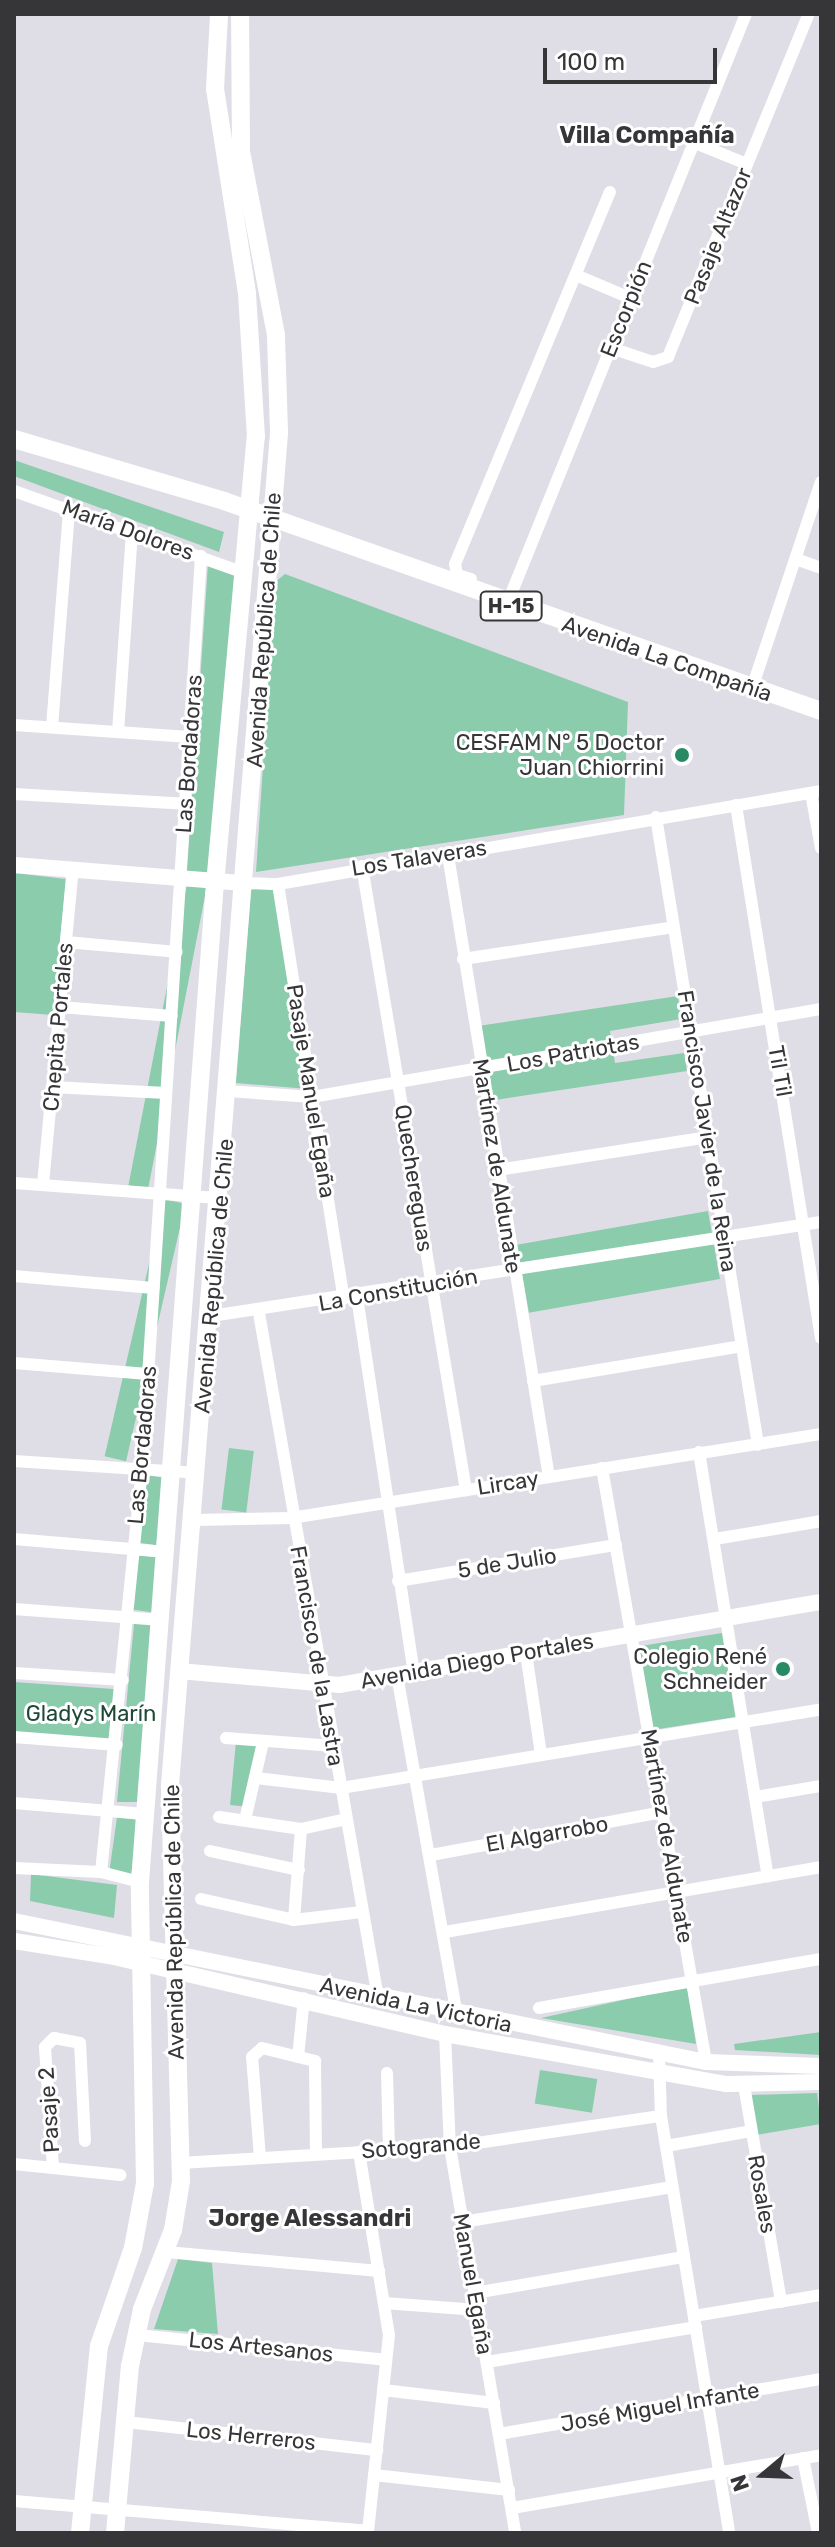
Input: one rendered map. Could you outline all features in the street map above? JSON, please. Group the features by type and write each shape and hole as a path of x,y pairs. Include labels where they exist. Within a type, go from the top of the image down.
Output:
{"main road":[{"name":"Avenida República de Chile","path":"80,2533 99,2346 133,2248 144,2192 140,1882 215,882 248,510 255,376 221,150 219,14"},
{"name":"Avenida República de Chile","path":"115,2533 137,2335 167,2252 180,2163 169,1799 211,1316 272,518 279,370 241,151 240,14"},
{"name":"Avenida La Compañía","path":"14,439 272,518 508,598 821,711"},
{"name":"Los Talaveras","path":"14,865 244,883"},
{"name":"Avenida Diego Portales","path":"179,1671 323,1686 821,1602"},
{"name":"Avenida La Victoria","path":"14,1921 172,1961 457,2014 744,2085 821,2082"},
{"name":"Avenida La Victoria","path":"14,1941 139,1954"},
{"name":"Avenida La Victoria","path":"172,1961 445,2034 658,2062 821,2066"}],"street":[{"name":"Escorpión","path":"508,598 746,14"},
{"name":"Pasaje Altazor","path":"611,348 653,362 668,357 809,14"},
{"path":"695,143 747,164"},
{"path":"508,598 457,575 455,564 578,276 610,192"},
{"path":"578,276 630,298"},
{"path":"752,688 821,483"},
{"name":"María Dolores","path":"14,491 242,572"},
{"path":"52,727 69,509"},
{"path":"118,732 132,531"},
{"name":"Las Bordadoras","path":"101,1872 117,1745 142,1469 201,556"},
{"path":"796,559 821,568"},
{"path":"14,725 190,737"},
{"path":"816,792 821,848"},
{"name":"Los Talaveras","path":"244,883 278,884 362,866 448,855 816,792"},
{"path":"14,794 185,804"},
{"name":"Til Til","path":"736,805 807,1225 821,1338"},
{"name":"Francisco Javier de la Reina","path":"656,817 758,1445"},
{"name":"Martínez de Aldunate","path":"448,855 549,1477"},
{"name":"Quechereguas","path":"362,866 466,1490"},
{"name":"Chepita Portales","path":"43,1184 73,869"},
{"name":"Pasaje Manuel Egaña","path":"278,884 312,1097 351,1298 398,1581 416,1775 457,2014"},
{"path":"463,959 674,927"},
{"path":"66,942 177,952"},
{"path":"60,1007 172,1016"},
{"name":"Los Patriotas","path":"228,1091 312,1097 821,1009"},
{"path":"52,1087 166,1093"},
{"path":"498,1170 708,1137"},
{"path":"14,1183 220,1198"},
{"name":"La Constitución","path":"211,1316 259,1313 821,1222"},
{"path":"14,1276 153,1288"},
{"name":"Francisco de la Lastra","path":"259,1313 291,1518 378,1998"},
{"path":"533,1381 742,1346"},
{"path":"14,1363 148,1374"},
{"name":"Lircay","path":"194,1520 291,1518 821,1434"},
{"path":"699,1452 768,1876"},
{"path":"14,1461 198,1473"},
{"name":"Martínez de Aldunate","path":"602,1468 706,2062"},
{"path":"715,1539 821,1521"},
{"path":"14,1551 14,1539 166,1552"},
{"name":"5 de Julio","path":"398,1581 616,1545"},
{"path":"14,1609 162,1620"},
{"path":"526,1653 541,1755"},
{"path":"14,1673 123,1680"},
{"path":"256,1778 341,1788 821,1709"},
{"path":"14,1737 117,1745"},
{"path":"226,1738 334,1746"},
{"path":"245,1820 263,1742"},
{"path":"755,1797 821,1786"},
{"path":"14,1803 145,1814"},
{"name":"El Algarrobo","path":"431,1855 662,1812"},
{"path":"219,1817 301,1829 346,1819"},
{"path":"294,1920 301,1829"},
{"path":"210,1851 299,1870"},
{"path":"445,1932 821,1867"},
{"path":"14,1868 101,1872 140,1882"},
{"path":"201,1899 294,1920 362,1912"},
{"path":"539,2008 821,1959"},
{"path":"298,2057 304,1998"},
{"name":"Manuel Egaña","path":"445,2034 450,2147 515,2533"},
{"name":"Pasaje 2","path":"53,2168 45,2047 54,2038 80,2043 85,2141"},
{"path":"260,2158 255,2049 315,2061 316,2154"},
{"path":"658,2062 661,2116 729,2533"},
{"path":"387,2073 389,2150"},
{"name":"Rosales","path":"744,2085 781,2302"},
{"name":"Sotogrande","path":"180,2163 450,2147 661,2116"},
{"path":"666,2146 751,2131"},
{"path":"14,2501 368,2532 386,2360 384,2303 359,2152"},
{"path":"14,2164 120,2175"},
{"path":"463,2222 672,2187"},
{"path":"167,2252 379,2271"},
{"path":"475,2293 684,2257"},
{"path":"487,2362 821,2295"},
{"path":"384,2303 478,2310"},
{"name":"Los Artesanos","path":"137,2335 386,2360"},
{"name":"José Miguel Infante","path":"499,2434 821,2379"},
{"path":"383,2390 494,2403"},
{"name":"Los Herreros","path":"126,2422 377,2450"},
{"path":"512,2508 821,2455"},
{"path":"803,2458 818,2533"},
{"path":"374,2475 509,2490"}],"green space":[{"path":"14,460 224,532 219,552 14,476"},
{"path":"208,564 235,575 211,875 187,871"},
{"path":"285,574 628,702 624,815 256,872 275,582"},
{"path":"14,873 66,879 53,1015 14,1012"},
{"path":"187,884 207,888 148,1189 128,1185"},
{"path":"251,889 275,889 308,1089 236,1083"},
{"path":"678,996 681,1019 610,1031 615,1063 684,1053 687,1071 489,1101 478,1026"},
{"path":"164,1199 185,1204 126,1461 105,1456"},
{"path":"708,1211 720,1279 529,1313 517,1245"},
{"path":"229,1448 254,1451 246,1513 221,1510"},
{"path":"145,1475 166,1478 156,1545 136,1542"},
{"path":"138,1555 161,1558 154,1612 131,1610"},
{"path":"134,1624 154,1624 142,1802 117,1802"},
{"path":"722,1633 735,1717 652,1730 639,1646"},
{"name":"Gladys Marín","path":"14,1682 124,1690 120,1744 14,1736"},
{"path":"236,1741 267,1744 250,1807 230,1805"},
{"path":"117,1817 139,1820 131,1875 109,1871"},
{"path":"31,1874 117,1885 114,1918 30,1901"},
{"path":"687,1986 696,2044 541,2018"},
{"path":"821,2032 821,2055 735,2050 734,2044"},
{"path":"540,2070 597,2079 592,2113 535,2104"},
{"path":"817,2093 821,2124 756,2135 750,2095"},
{"path":"178,2259 212,2263 218,2334 154,2329"}],"place":[{"name":"CESFAM N° 5 Doctor Juan Chiorrini","path":"682,755"},
{"name":"Colegio René Schneider","path":"783,1669"}],"district":[{"name":"Villa Compañía","path":"647,136"},
{"name":"Jorge Alessandri","path":"310,2219"}]}
